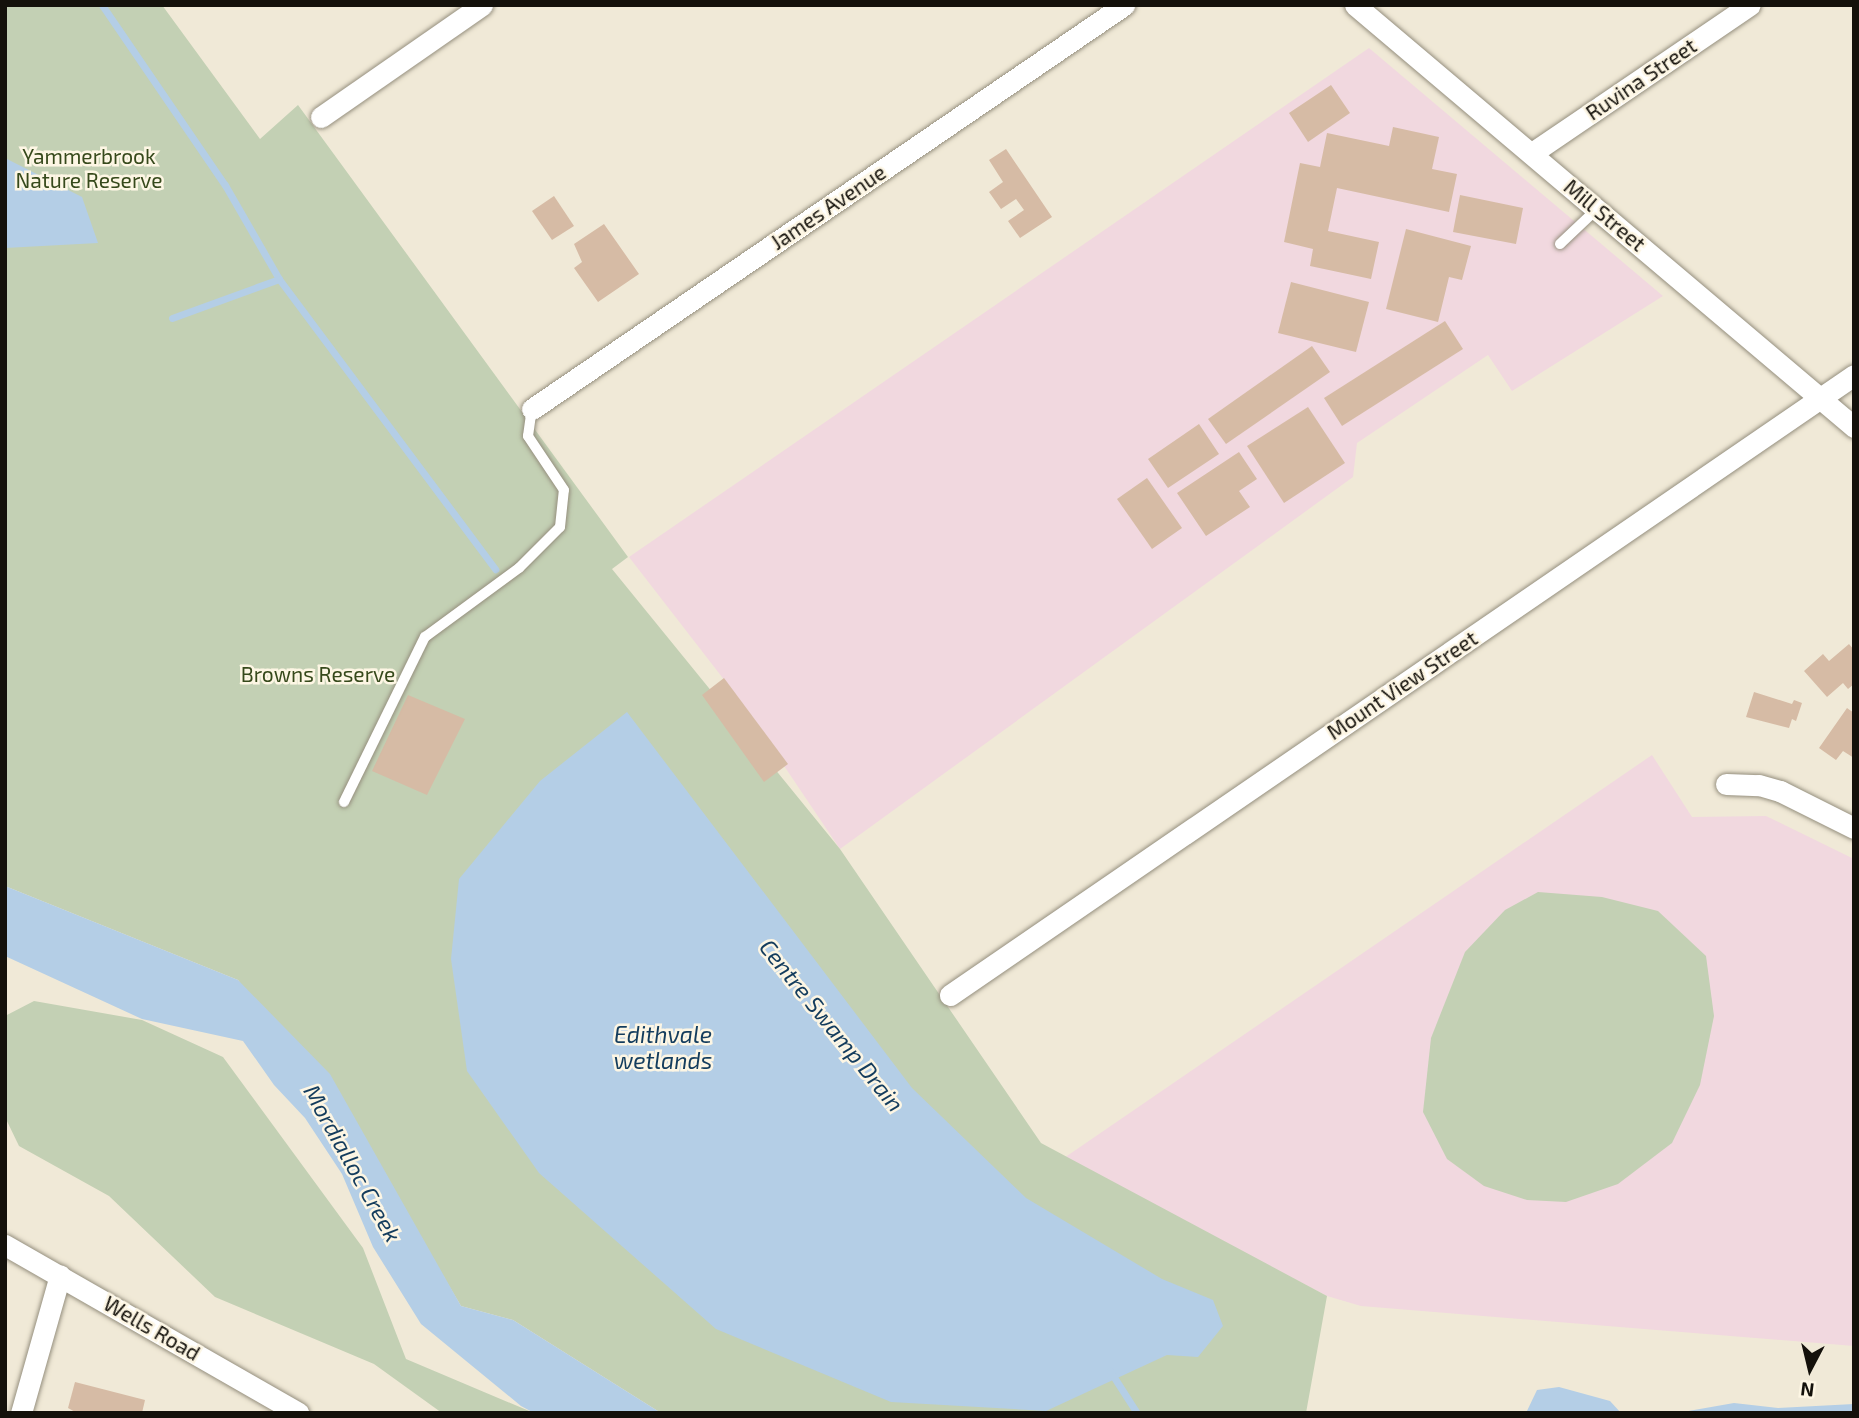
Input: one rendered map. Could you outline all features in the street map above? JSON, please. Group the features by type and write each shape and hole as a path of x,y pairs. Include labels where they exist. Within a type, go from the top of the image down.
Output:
{"street":[{"path":"321,117 482,5"},
{"name":"James Avenue","path":"532,409 1124,5"},
{"name":"Mill Street","path":"1355,5 1854,427"},
{"name":"Ruvina Street","path":"1532,153 1751,5"},
{"name":"Mount View Street","path":"950,995 1854,375"},
{"path":"1726,784 1759,785 1780,791 1854,828"},
{"name":"Wells Road","path":"5,1245 298,1413"},
{"path":"21,1413 60,1275"}],"lane":[{"path":"1560,244 1597,209"},
{"path":"344,802 425,637 519,568 560,527 564,490 528,436 532,409"}],"shaded area":[{"path":"1369,48 1663,296 1512,391 1488,355 1357,443 1353,477 840,849 739,699 629,557"},
{"path":"1652,755 1692,817 1766,816 1854,859 1854,1346 1361,1306 1327,1296 1064,1158"}],"green space":[{"name":"Browns Reserve","path":"5,5 162,5 260,139 298,105 628,557 612,569 840,849 1041,1143 1327,1296 1306,1413 661,1413 513,1320 461,1306 391,1188 238,980 5,886"},
{"path":"1538,892 1602,897 1658,911 1706,956 1714,1016 1700,1085 1672,1143 1618,1184 1566,1202 1527,1200 1484,1186 1447,1159 1423,1112 1431,1038 1465,952 1505,910"},
{"path":"34,1001 142,1020 223,1057 363,1248 406,1359 534,1413 442,1413 374,1364 215,1297 109,1196 19,1146 5,1117 5,1016"}],"water":[{"path":"5,158 82,197 98,243 5,248"},
{"name":"Edithvale wetlands","path":"627,712 912,1088 1026,1198 1162,1279 1213,1300 1223,1326 1198,1357 1167,1355 1046,1411 891,1402 716,1329 539,1173 467,1071 451,959 459,879 540,781"},
{"name":"Mordialloc Creek","path":"5,886 238,980 330,1074 461,1306 513,1320 661,1413 534,1413 521,1406 421,1324 373,1247 342,1174 305,1118 274,1085 243,1041 142,1019 5,956"},
{"path":"1559,1387 1610,1401 1621,1413 1526,1413 1537,1390"},
{"path":"1734,1403 1778,1408 1854,1404 1854,1413 1677,1413"}],"building":[{"path":"1331,85 1350,113 1308,142 1289,113"},
{"path":"1393,127 1439,137 1432,169 1457,174 1449,212 1337,188 1328,231 1379,242 1371,279 1310,266 1313,249 1284,242 1300,163 1320,167 1327,133 1389,146"},
{"path":"1006,149 1052,217 1020,238 1008,221 1024,210 1016,199 1001,209 989,192 1003,182 989,160"},
{"path":"1460,195 1523,208 1516,244 1453,232"},
{"path":"554,196 574,226 552,240 532,211"},
{"path":"604,224 639,274 598,302 574,268 582,262 574,244"},
{"path":"1406,229 1471,246 1462,280 1449,277 1438,322 1386,309"},
{"path":"1291,282 1369,302 1356,352 1278,333"},
{"path":"1445,321 1463,349 1342,426 1324,398"},
{"path":"1312,346 1330,372 1226,444 1208,419"},
{"path":"1308,407 1345,463 1284,503 1247,446"},
{"path":"1199,424 1219,454 1168,488 1148,459"},
{"path":"1239,452 1257,479 1239,491 1250,507 1206,536 1177,493"},
{"path":"1147,478 1182,528 1152,549 1117,499"},
{"path":"1849,644 1854,650 1854,684 1848,689 1843,683 1827,697 1804,671 1823,654 1829,661"},
{"path":"724,678 788,764 764,782 702,695"},
{"path":"1754,692 1792,704 1794,700 1802,703 1796,721 1792,719 1789,728 1746,717"},
{"path":"408,695 465,719 427,795 372,771"},
{"path":"1847,708 1854,713 1854,758 1843,751 1836,760 1819,748"},
{"path":"75,1382 145,1400 142,1413 77,1413 68,1408"}],"waterway":[{"path":"102,5 225,185 279,279 495,569"},
{"path":"172,318 279,279"},
{"name":"Centre Swamp Drain","path":"1110,1371 1137,1413"}],"park label":[{"name":"Yammerbrook Nature Reserve","path":"89,168"}]}
